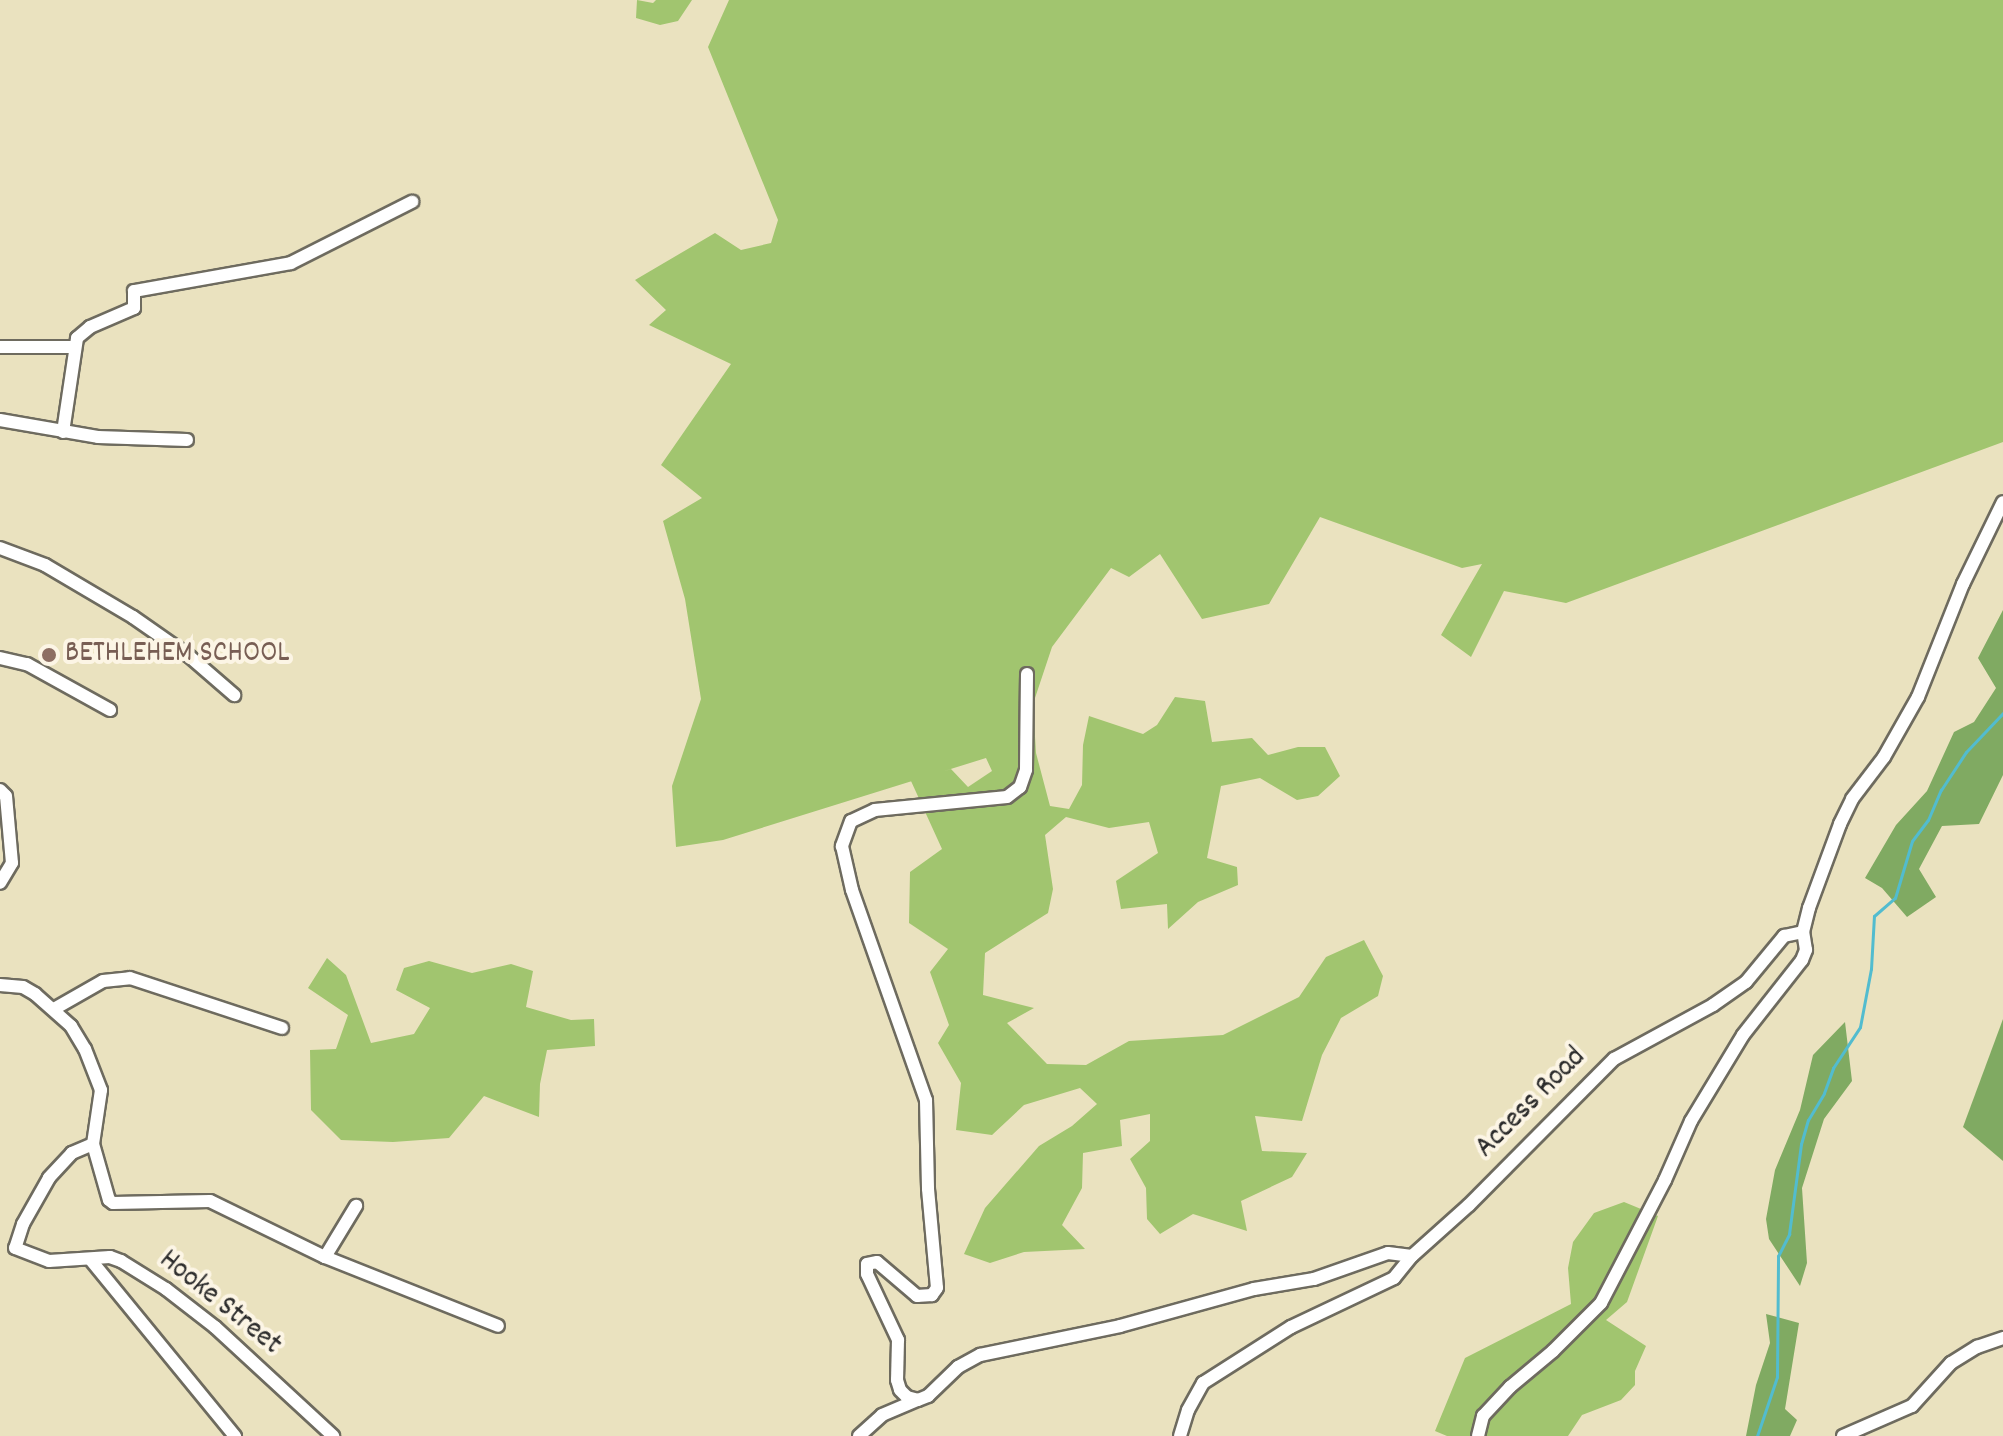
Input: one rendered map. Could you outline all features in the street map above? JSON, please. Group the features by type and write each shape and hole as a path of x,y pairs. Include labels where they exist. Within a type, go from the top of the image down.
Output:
{"street":[{"path":"63,432 73,347 83,331 134,308 134,292 141,288 291,263 412,202"},
{"path":"0,347 73,347"},
{"path":"0,420 98,437 187,440"},
{"path":"1478,1436 1483,1416 1601,1303 1691,1121 1743,1035 1802,960 1806,950 1803,932 1840,824 1852,799 1884,757 1918,697 1963,584 2003,502"},
{"path":"0,548 45,565 133,617 189,656 234,695"},
{"path":"0,658 27,664 110,710"},
{"path":"918,1400 900,1390 898,1340 867,1274 867,1264 877,1262 917,1296 932,1295 937,1288 928,1189 926,1100 852,890 842,846 851,821 875,810 1007,797 1020,787 1026,770 1027,674"},
{"path":"0,790 6,796 12,863 0,883"},
{"name":"Access Road","path":"1180,1436 1188,1410 1203,1383 1291,1327 1394,1278 1412,1256 1469,1205 1614,1059 1713,1005 1746,982 1784,936 1803,932"},
{"path":"54,1009 103,981 130,978 282,1028"},
{"path":"0,985 23,987 54,1009 85,1049 101,1090 93,1144 109,1200 113,1203 180,1199 210,1201 325,1257 498,1326"},
{"path":"90,1259 49,1261 18,1250 14,1244 49,1178 72,1153 93,1144"},
{"path":"325,1257 356,1206"},
{"path":"859,1436 882,1415 928,1396 958,1367 980,1355 1120,1326 1254,1289 1314,1279 1388,1253 1412,1256"},
{"name":"Hooke Street","path":"90,1259 116,1258 166,1289 215,1327 333,1436"},
{"name":"Hooke Street","path":"90,1259 235,1436"},
{"path":"1843,1436 1912,1406 1951,1363 1977,1347 2003,1338"}],"green space":[{"path":"637,0 653,3 656,0 692,0 678,21 660,25 636,18"},
{"path":"729,0 2003,0 2003,442 1566,603 1504,591 1471,657 1441,635 1482,564 1462,568 1320,517 1269,604 1202,619 1160,554 1129,577 1111,568 1052,647 1033,704 1036,753 1050,806 1069,809 1082,785 1083,745 1089,716 1143,734 1157,725 1175,697 1205,701 1212,742 1252,738 1268,755 1298,747 1325,747 1340,776 1318,796 1297,800 1260,778 1221,786 1207,858 1237,867 1238,885 1198,902 1168,929 1167,904 1121,909 1116,881 1158,853 1149,822 1109,828 1066,817 1045,835 1053,889 1048,913 985,953 983,995 1034,1008 1007,1023 1047,1064 1086,1065 1129,1041 1223,1035 1299,997 1326,957 1364,940 1383,976 1378,996 1341,1018 1322,1055 1302,1121 1255,1116 1262,1151 1307,1153 1292,1177 1241,1201 1247,1231 1193,1214 1160,1234 1147,1219 1146,1188 1130,1159 1150,1141 1150,1114 1120,1120 1122,1146 1083,1153 1082,1188 1062,1225 1085,1249 1024,1252 990,1263 964,1254 985,1208 1039,1146 1072,1126 1097,1104 1080,1088 1024,1105 992,1135 956,1130 961,1083 938,1043 949,1025 930,972 948,949 909,923 910,872 942,849 911,781 723,840 676,847 672,786 701,699 685,599 663,521 702,498 661,465 731,364 649,325 666,310 635,280 715,233 741,250 771,243 778,220 708,47","holes":["986,758 992,771 968,787 951,769 944,771"]},
{"path":"2003,610 2003,775 1979,824 1942,826 1919,869 1936,897 1907,917 1882,888 1865,878 1896,825 1927,791 1954,732 1974,722 1996,688 1978,658"},
{"path":"327,958 346,975 371,1043 414,1034 430,1008 396,990 404,968 429,961 472,973 511,964 533,971 526,1007 571,1020 594,1019 595,1046 547,1050 540,1084 539,1117 484,1096 449,1138 393,1142 341,1140 311,1110 310,1050 336,1049 348,1015 308,988"},
{"path":"2003,1019 2003,1161 1963,1127"},
{"path":"1845,1022 1852,1081 1824,1119 1802,1188 1807,1263 1800,1286 1769,1239 1766,1219 1775,1170 1800,1110 1813,1055"},
{"path":"1624,1202 1658,1216 1627,1302 1606,1320 1646,1346 1635,1371 1635,1385 1621,1400 1582,1415 1568,1436 1447,1436 1435,1431 1465,1358 1571,1304 1568,1268 1573,1242 1594,1213"},
{"path":"1766,1314 1799,1323 1785,1409 1797,1420 1790,1436 1746,1436 1756,1385 1770,1343"}],"waterway":[{"path":"1757,1436 1777,1377 1778,1256 1789,1234 1801,1144 1808,1120 1824,1093 1833,1068 1860,1027 1871,969 1874,916 1895,898 1912,841 1928,820 1941,790 1966,752 2003,713"}],"place":[{"name":"BETHLEHEM SCHOOL","path":"49,655"}]}
